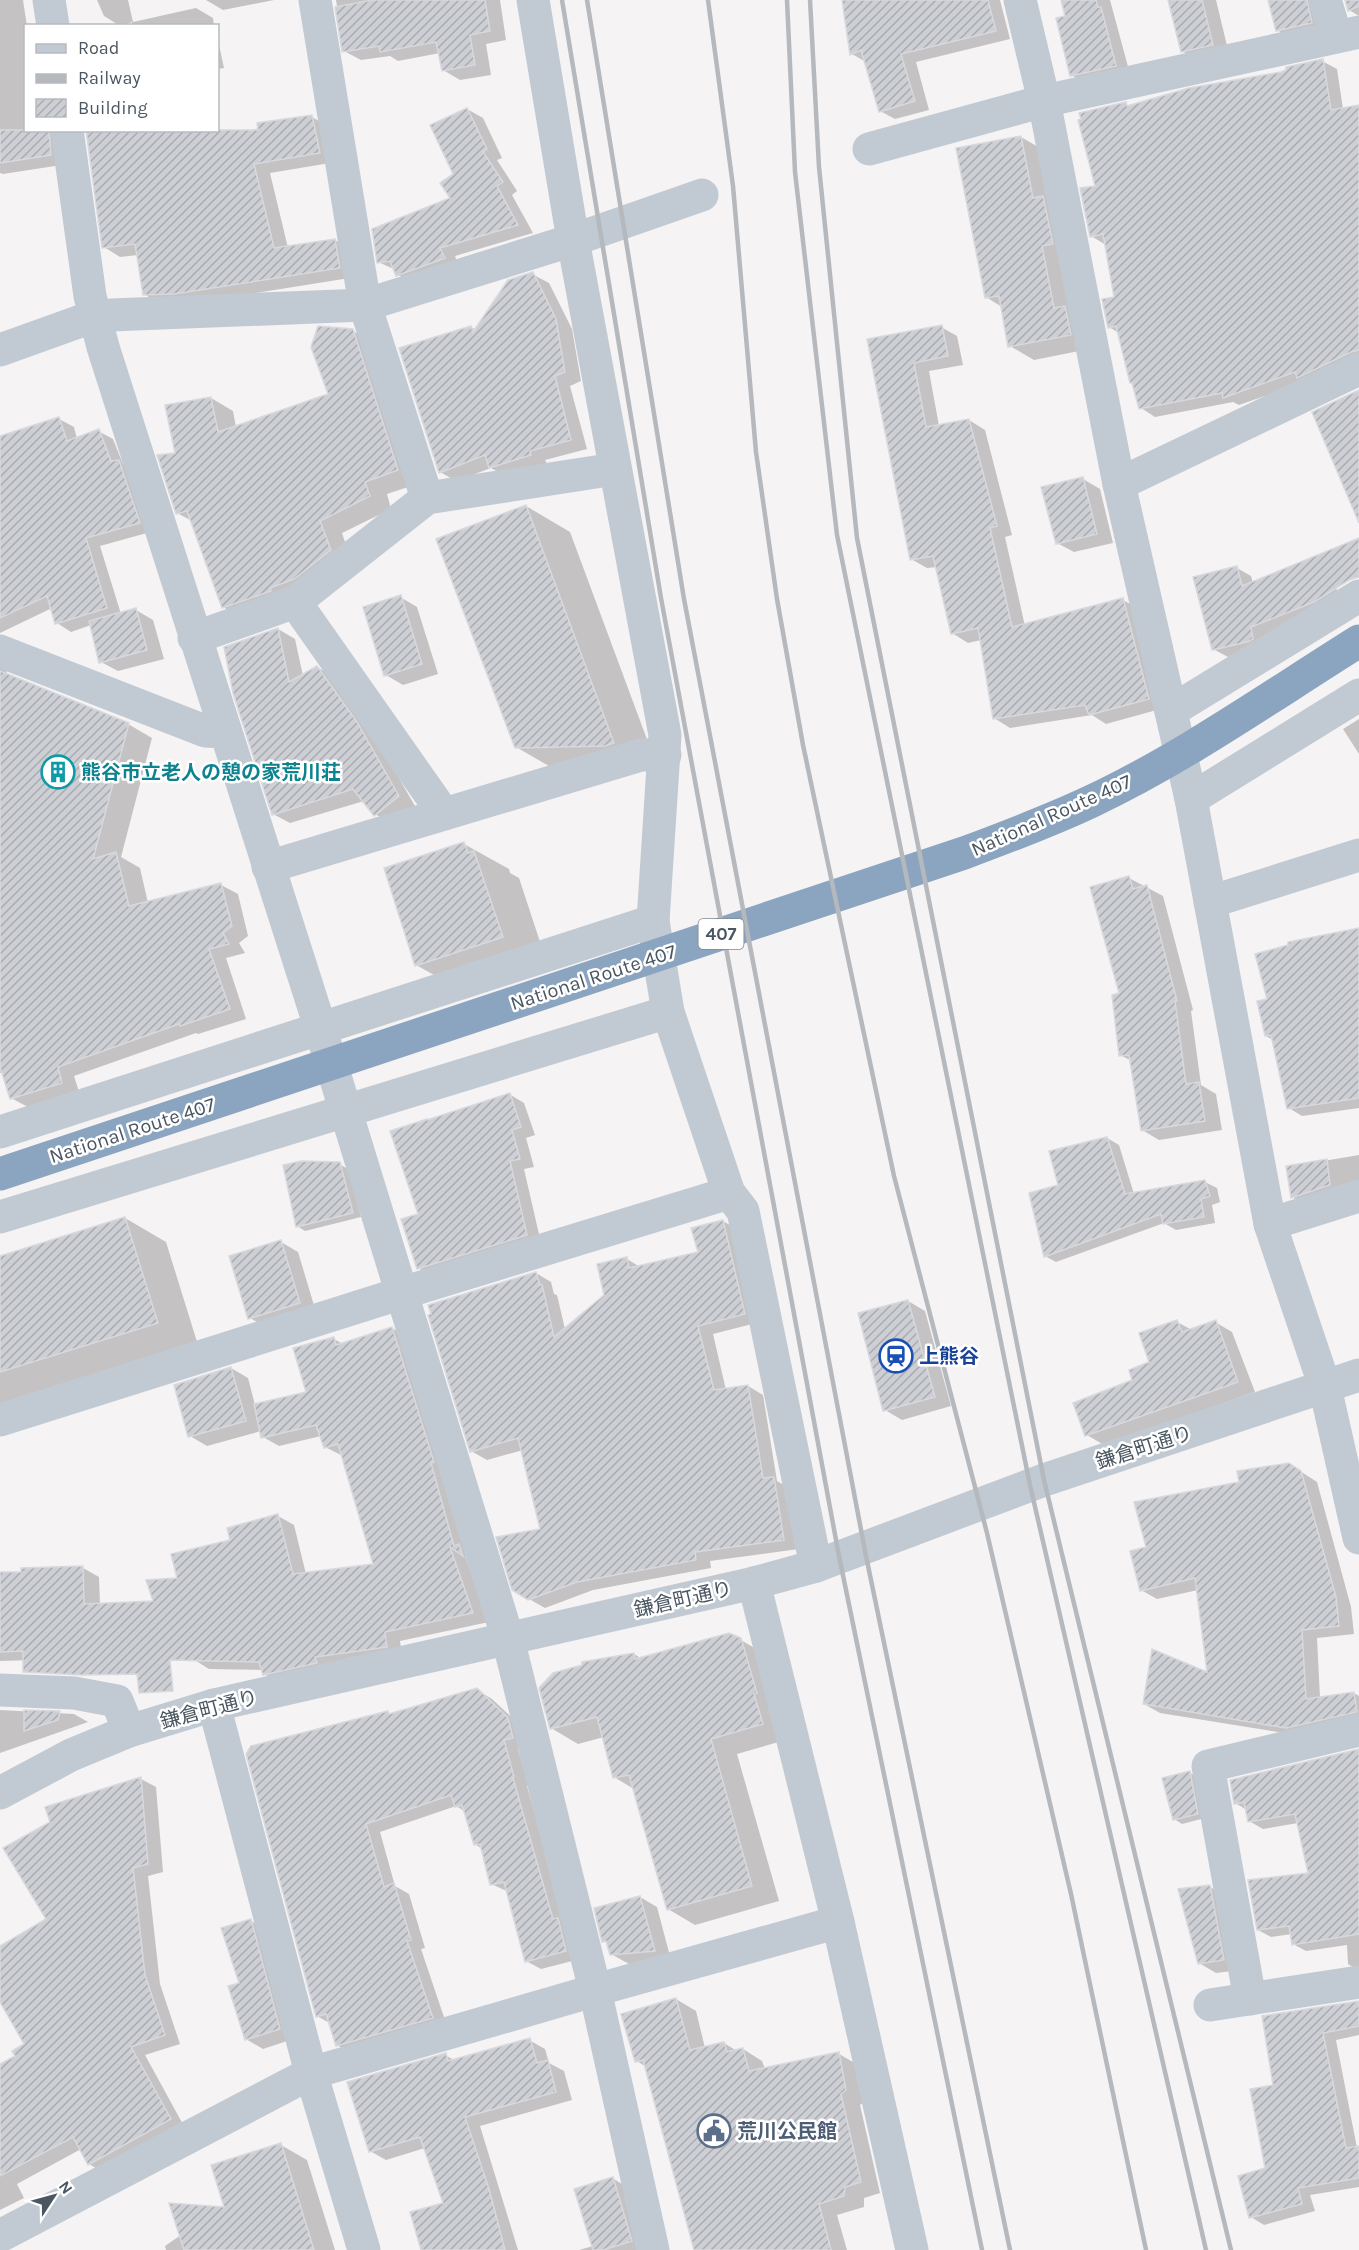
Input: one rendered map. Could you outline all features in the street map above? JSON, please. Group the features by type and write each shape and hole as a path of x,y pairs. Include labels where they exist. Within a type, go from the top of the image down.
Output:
{"highway":[{"name":"National Route 407","path":"0,1174 964,853 1031,828 1093,800 1172,759 1359,641"}],"street":[{"path":"49,0 53,24"},
{"path":"315,0 365,304 427,498"},
{"path":"533,0 573,240 665,735 653,921 668,1012 729,1193 743,1211 816,1566"},
{"path":"1020,0 1044,101 1119,484 1191,799 1270,1224 1325,1388 1359,1538"},
{"path":"869,149 1044,101 1347,34 1324,0"},
{"path":"67,132 90,296 103,347 320,1028 508,1639 595,1990 653,2250"},
{"path":"0,350 78,322 111,315 365,304 573,240 702,195"},
{"path":"1119,484 1359,369"},
{"path":"194,638 295,602 427,498 615,469"},
{"path":"1171,711 1359,596"},
{"path":"295,602 444,814"},
{"path":"0,651 205,731 224,732"},
{"path":"1191,799 1359,695"},
{"path":"268,867 641,755 664,755"},
{"path":"1210,902 1359,855"},
{"path":"0,1132 653,921"},
{"path":"0,1217 668,1012"},
{"path":"0,1420 729,1193"},
{"path":"1270,1224 1359,1196"},
{"name":"鎌倉町通り","path":"0,1793 71,1755 129,1731 214,1705 754,1583 816,1566 1044,1480 1359,1376"},
{"path":"754,1583 838,1922 912,2250"},
{"path":"0,1690 74,1693 117,1701 129,1731"},
{"path":"214,1705 311,2073 364,2250"},
{"path":"1250,1999 1208,1766 1359,1730"},
{"path":"0,2236 311,2073 838,1922"},
{"path":"1210,2005 1359,1982"}],"building":[{"path":"372,0 485,0 490,31 470,35 475,65 442,71 436,42 380,52 379,46 342,52 335,7"},
{"path":"842,0 988,0 996,31 901,54 915,101 879,112 861,50 850,55"},
{"path":"1061,0 1096,0 1098,7 1101,7 1116,66 1070,76 1056,18 1065,16"},
{"path":"1168,0 1202,0 1213,45 1181,52"},
{"path":"1268,0 1307,0 1312,23 1276,31"},
{"path":"1345,0 1359,0 1359,6 1348,11"},
{"path":"1323,59 1331,110 1359,105 1359,350 1297,378 1295,372 1223,398 1222,393 1139,409 1116,326 1108,328 1102,299 1114,297 1103,234 1090,237 1080,188 1095,186 1078,120 1081,119 1079,113 1126,102 1127,106 1189,88 1281,72 1286,70 1286,67"},
{"path":"467,108 487,149 483,152 503,182 497,186 518,225 440,248 445,258 396,276 390,261 377,263 372,229 450,198 440,183 453,174 430,125"},
{"path":"312,115 320,153 254,164 274,248 335,239 340,268 174,294 143,295 135,244 102,248 86,132 258,130 257,123"},
{"path":"0,130 49,132 51,155 0,163"},
{"path":"1021,136 1033,198 1043,196 1053,244 1042,246 1054,308 1065,306 1071,335 1008,347 999,296 985,298 956,148"},
{"path":"533,272 556,319 565,372 555,376 571,440 530,451 531,455 489,468 485,455 439,473 399,348 471,326 473,332 508,280"},
{"path":"942,325 948,356 914,363 926,427 969,419 997,526 990,528 1012,627 1123,598 1149,699 1089,715 1085,705 993,719 978,628 951,634 933,556 910,560 867,339"},
{"path":"318,326 353,329 398,470 365,482 370,496 320,521 331,550 294,579 270,588 271,591 222,608 187,511 176,514 157,455 175,453 165,405 211,397 218,432 328,394 311,347"},
{"path":"1359,390 1359,523 1312,412"},
{"path":"59,417 67,441 99,429 111,461 119,460 140,523 86,538 107,608 55,624 47,596 0,618 0,436"},
{"path":"1083,477 1097,534 1056,544 1041,487"},
{"path":"526,505 614,743 605,746 515,748 436,539"},
{"path":"1359,538 1359,577 1349,580 1314,602 1251,627 1253,639 1247,642 1212,650 1193,577 1237,566 1242,586"},
{"path":"401,595 422,664 384,676 363,607"},
{"path":"136,608 147,650 99,663 89,621"},
{"path":"278,628 289,682 317,666 357,722 399,796 374,816 353,789 272,815 233,693 224,647"},
{"path":"0,671 129,723 93,859 116,852 129,906 221,883 232,926 223,933 229,944 209,949 230,1009 180,1026 179,1024 58,1067 62,1083 10,1099 0,1067"},
{"path":"464,842 468,853 474,851 503,937 415,966 384,868"},
{"path":"1129,876 1133,889 1147,885 1177,1001 1175,1001 1186,1084 1199,1082 1205,1121 1141,1131 1129,1055 1119,1056 1112,995 1119,993 1090,887"},
{"path":"1359,928 1359,1098 1287,1109 1271,1035 1265,1036 1257,1001 1267,999 1255,954 1288,945 1288,942"},
{"path":"510,1093 521,1127 512,1130 520,1159 510,1161 527,1235 417,1269 401,1219 418,1214 390,1131"},
{"path":"1107,1137 1125,1194 1205,1180 1210,1196 1201,1199 1204,1217 1163,1224 1161,1214 1044,1257 1029,1193 1058,1185 1049,1151"},
{"path":"1327,1159 1330,1185 1291,1198 1286,1166"},
{"path":"301,1161 340,1162 353,1213 296,1227 283,1165"},
{"path":"125,1217 158,1323 0,1372 0,1256"},
{"path":"723,1220 745,1314 698,1326 714,1390 748,1385 763,1478 774,1477 784,1540 695,1552 696,1560 577,1582 528,1600 512,1590 496,1537 540,1529 518,1438 470,1452 428,1315 431,1314 428,1305 536,1272 540,1285 542,1285 554,1337 604,1295 597,1264 627,1257 629,1268 698,1252 691,1228"},
{"path":"281,1240 300,1303 248,1319 229,1256"},
{"path":"908,1300 935,1397 883,1411 858,1313"},
{"path":"1177,1320 1182,1332 1216,1320 1238,1382 1085,1436 1073,1403 1132,1380 1129,1370 1149,1362 1139,1333"},
{"path":"392,1327 434,1462 431,1463 454,1546 459,1544 463,1556 450,1547 473,1613 385,1632 387,1647 315,1657 317,1663 263,1675 259,1662 170,1660 173,1691 139,1693 137,1674 82,1675 23,1672 23,1651 0,1652 0,1572 21,1572 21,1568 83,1566 84,1604 153,1601 146,1580 177,1578 171,1554 230,1540 227,1528 278,1514 293,1574 373,1564 338,1444 324,1448 316,1425 261,1438 254,1404 306,1392 293,1348 334,1337 336,1345"},
{"path":"231,1367 246,1421 188,1437 174,1385"},
{"path":"1289,1463 1301,1471 1336,1597 1339,1626 1302,1630 1306,1699 1354,1692 1357,1712 1286,1728 1143,1704 1152,1649 1207,1672 1195,1578 1140,1591 1130,1551 1146,1547 1134,1502 1239,1482 1237,1471"},
{"path":"729,1633 741,1638 757,1693 754,1694 763,1724 711,1739 752,1886 667,1910 629,1775 613,1778 597,1717 550,1729 539,1688 553,1673 582,1665 582,1662 634,1653 635,1659"},
{"path":"477,1688 508,1718 513,1738 504,1740 513,1778 553,1919 558,1918 566,1951 525,1962 504,1882 490,1885 480,1844 474,1845 462,1805 455,1807 451,1795 366,1824 384,1887 394,1883 411,1940 407,1941 433,2018 336,2046 326,2014 316,2017 246,1754 251,1746 388,1711 389,1714"},
{"path":"24,1710 60,1711 58,1720 24,1731"},
{"path":"1359,1749 1359,1934 1292,1945 1289,1926 1257,1930 1248,1880 1308,1873 1295,1814 1248,1822 1244,1802 1234,1804 1230,1780"},
{"path":"1190,1771 1198,1814 1173,1820 1162,1778"},
{"path":"141,1777 148,1864 133,1868 145,1975 165,2035 131,2047 171,2119 88,2165 73,2137 0,2176 0,2064 15,2056 12,2051 24,2044 0,2002 0,1946 46,1919 3,1848 50,1822 45,1807"},
{"path":"1210,1885 1224,1960 1198,1964 1178,1889"},
{"path":"640,1896 655,1951 610,1955 606,1941 602,1942 594,1908"},
{"path":"251,1919 280,2029 245,2040 228,1986 239,1983 221,1928"},
{"path":"676,1998 690,2050 724,2042 727,2052 743,2048 749,2071 839,2052 846,2090 841,2094 861,2182 845,2187 844,2196 819,2204 831,2250 694,2250 643,2060 635,2062 621,2014"},
{"path":"1359,2001 1359,2026 1323,2033 1346,2148 1359,2146 1359,2178 1298,2188 1302,2204 1249,2218 1238,2176 1265,2168 1250,2089 1273,2085 1262,2016"},
{"path":"530,2038 537,2063 548,2060 556,2092 465,2117 489,2189 505,2250 421,2250 410,2212 443,2203 420,2137 369,2152 347,2082 446,2053 448,2061"},
{"path":"281,2143 314,2250 184,2250 169,2203 224,2207 211,2165"},
{"path":"613,2177 632,2241 603,2250 593,2250 574,2189"}],"railway":[{"path":"562,0 661,598 839,1556 982,2250"},
{"path":"587,0 684,599 866,1556 1010,2250"},
{"path":"708,0 733,186 756,452 777,599 803,745 894,1176 987,1533 1071,1894 1146,2250"},
{"path":"787,0 795,172 837,535 1030,1485 1206,2250"},
{"path":"810,0 819,167 857,538 1044,1480 1231,2250"}],"place":[{"name":"熊谷市立老人の憩の家荒川荘","path":"58,772"},
{"name":"上熊谷","path":"896,1356"},
{"name":"荒川公民館","path":"714,2131"}]}
